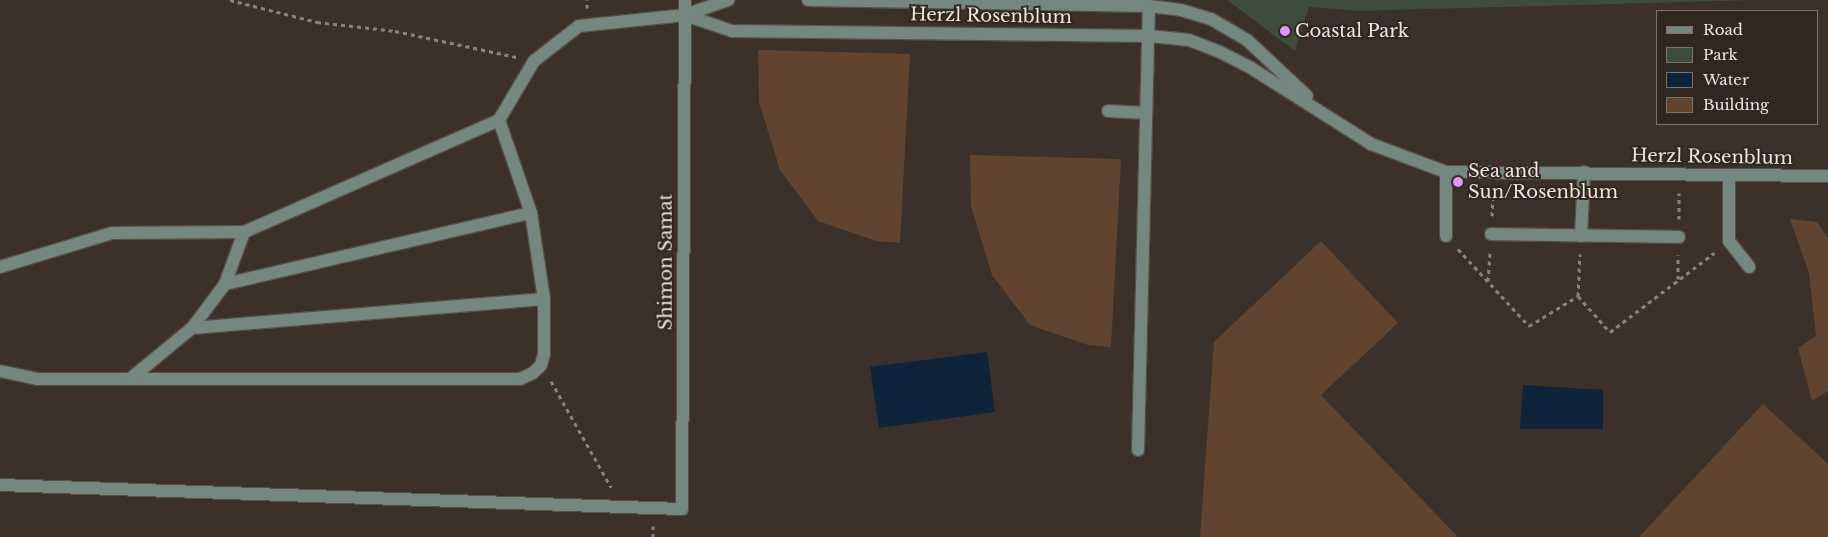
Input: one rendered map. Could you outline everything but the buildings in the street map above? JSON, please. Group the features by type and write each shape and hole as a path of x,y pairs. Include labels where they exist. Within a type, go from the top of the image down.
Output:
{"street":[{"name":"Shimon Samat","path":"622,507 682,509 685,0"},
{"path":"0,267 112,233 244,232 499,120 534,61 578,26 685,15 728,0"},
{"name":"Herzl Rosenblum","path":"808,0 1149,6 1181,10 1211,19 1247,40 1325,113"},
{"path":"1138,450 1149,6"},
{"name":"Herzl Rosenblum","path":"685,15 732,31 1148,36 1189,40 1220,52 1325,113 1371,144 1446,172 1828,176"},
{"path":"1108,111 1146,113"},
{"path":"0,371 38,379 520,379 533,373 541,365 544,299 531,213 499,120"},
{"name":"Herzl Rosenblum","path":"1813,176 1828,166"},
{"path":"1446,172 1446,236"},
{"path":"1581,236 1584,172"},
{"path":"1729,176 1729,241 1749,267"},
{"path":"225,284 531,213"},
{"path":"130,379 192,328 225,284 244,232"},
{"path":"1490,234 1679,237"},
{"path":"192,328 544,299"},
{"path":"0,486 622,507"}],"path":[{"path":"230,0 257,5 317,22 395,31 534,61"},
{"path":"257,5 259,0"},
{"path":"1446,236 1529,326 1578,296"},
{"path":"1581,236 1578,296 1610,332 1729,241"},
{"path":"541,365 622,507"}],"green space":[{"name":"Coastal Park","path":"1227,0 1756,0 1359,11 1309,7 1295,51"}],"water":[{"path":"987,352 995,412 879,428 870,367"},
{"path":"1523,385 1603,390 1603,429 1520,429"}],"place":[{"name":"Coastal Park","path":"1285,31"},
{"name":"Sea and Sun/Rosenblum","path":"1458,182"}]}
